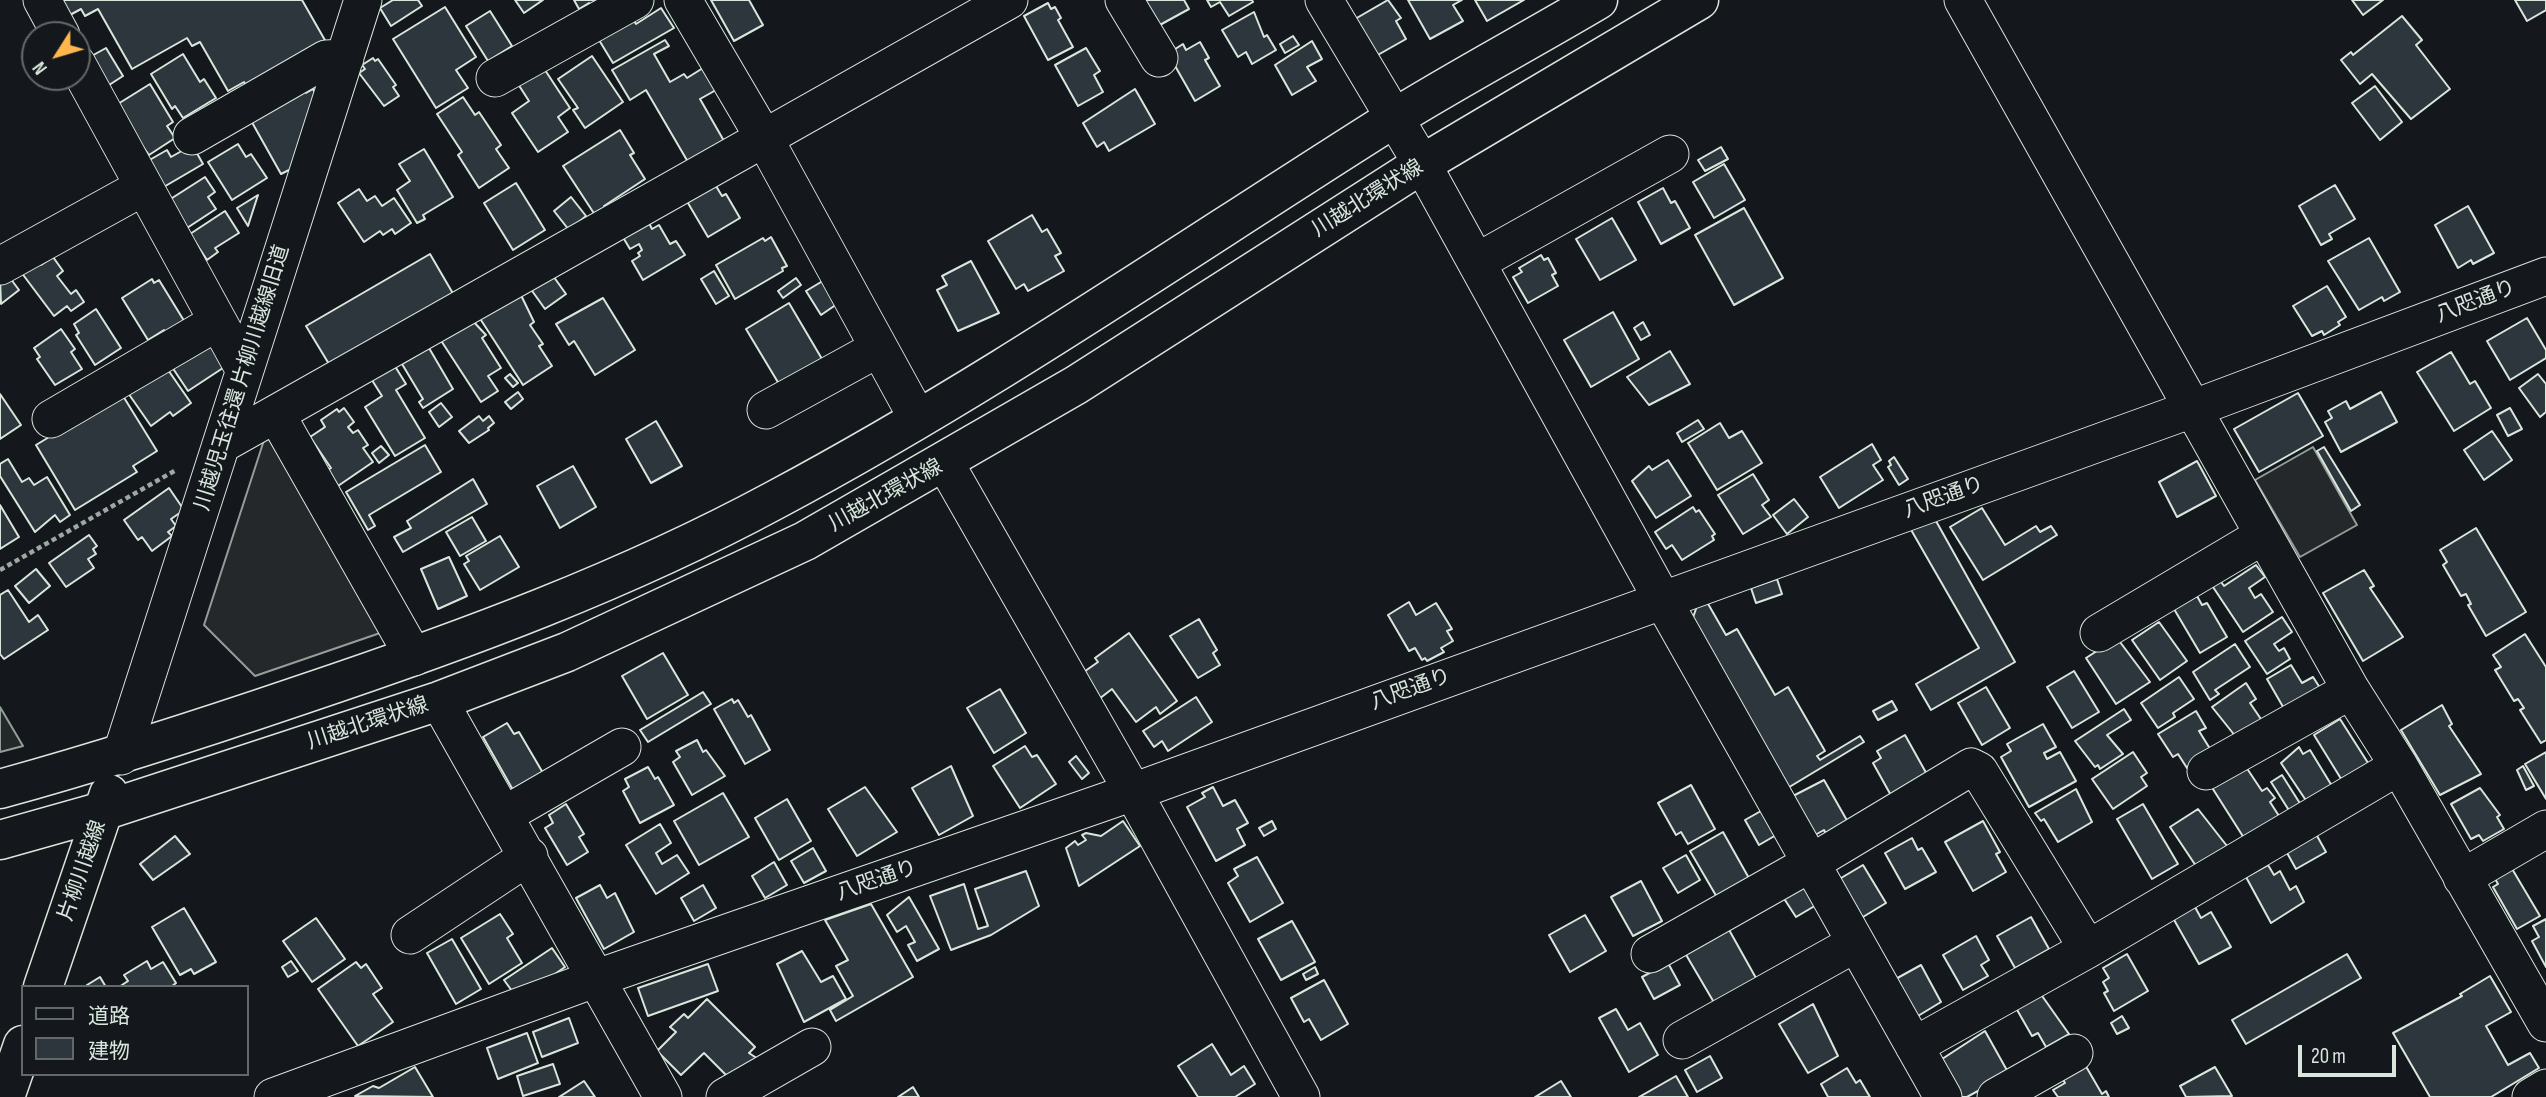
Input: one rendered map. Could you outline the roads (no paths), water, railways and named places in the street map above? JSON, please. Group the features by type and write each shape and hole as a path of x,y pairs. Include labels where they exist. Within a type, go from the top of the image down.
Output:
{"main road":[{"path":"0,789 121,756 414,657 517,618 690,542 773,501 918,419 1393,119 1598,0"},
{"name":"川越北環状線","path":"0,840 103,811 439,701 567,652 679,603 805,541 946,463 1076,385 1422,164 1699,0"},
{"name":"片柳川越線","path":"44,985 121,756"},
{"path":"5,1097 21,1051"}],"street":[{"path":"42,0 53,21"},
{"path":"495,78 635,0"},
{"path":"683,0 764,138 918,419"},
{"path":"224,443 1009,0"},
{"path":"1124,0 1159,58"},
{"path":"1324,0 1422,164 1662,599 1943,1097"},
{"path":"1963,0 2351,690 2399,766 2546,1023"},
{"path":"192,136 326,60 350,21"},
{"name":"川越児玉往還 片柳川越線旧道","path":"121,756 224,443 350,21"},
{"path":"91,90 244,369"},
{"path":"1477,262 1670,154"},
{"path":"0,266 143,187"},
{"name":"八咫通り","path":"273,1097 597,978 1133,792 2192,409 2546,276"},
{"path":"51,419 217,322"},
{"path":"766,410 879,348"},
{"path":"276,414 414,657"},
{"path":"946,463 1133,792 1293,1094"},
{"path":"2099,633 2263,535"},
{"path":"2206,771 2351,690"},
{"path":"439,701 506,814 663,1097"},
{"path":"506,814 622,747"},
{"path":"1650,954 1811,863 1971,766 1979,771 2088,949"},
{"path":"1914,1046 2088,949 2399,766"},
{"path":"2462,878 2546,829"},
{"path":"410,935 529,856"},
{"path":"1682,1040 1856,943"},
{"path":"725,1097 812,1047"},
{"path":"1996,1097 2074,1053"},
{"path":"2531,1097 2546,1088"}]}
